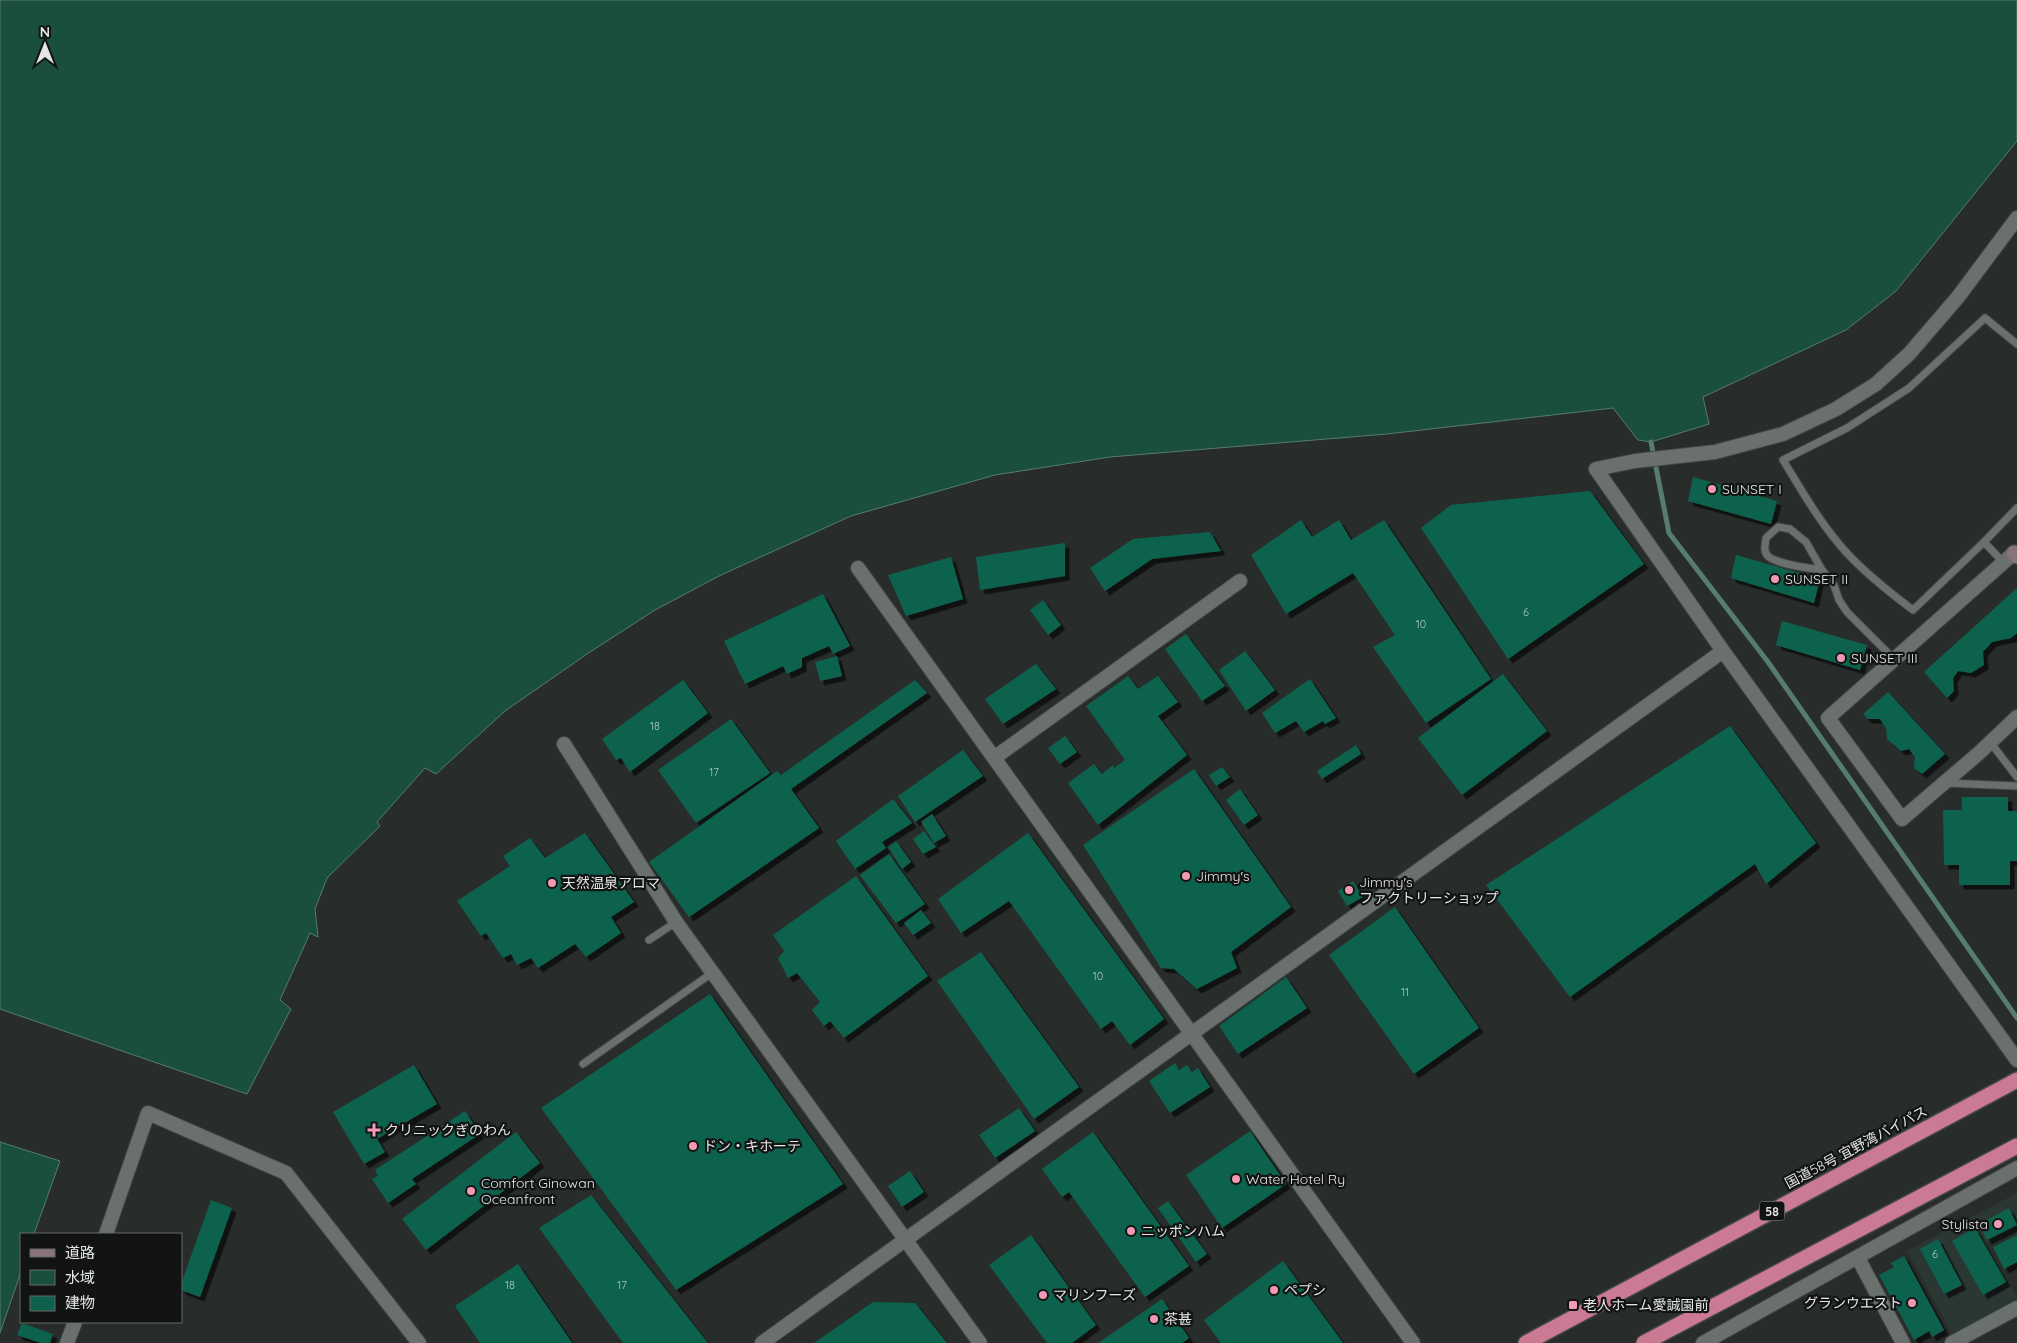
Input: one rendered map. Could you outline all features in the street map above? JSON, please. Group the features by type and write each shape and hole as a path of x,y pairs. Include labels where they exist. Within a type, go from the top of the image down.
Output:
{"highway":[{"name":"国道58号 宜野湾バイパス","path":"1526,1343 2017,1080"},
{"path":"1644,1343 2017,1146"}],"street":[{"path":"2017,218 1958,297 1909,354 1876,384 1836,409 1783,434 1715,452 1636,461 1596,469 1723,651 2017,1060"},
{"path":"2011,557 1828,718 1902,820 2017,717"},
{"path":"858,568 1413,1343"},
{"path":"994,758 1240,580"},
{"path":"762,1343 1723,651"},
{"path":"564,744 676,922 980,1343"},
{"path":"106,1233 148,1113 286,1173 419,1343"},
{"path":"1703,1343 2017,1168"},
{"path":"1858,1258 1903,1343"},
{"path":"1952,1343 2017,1308"},
{"path":"67,1343 75,1323"}],"lane":[{"path":"2017,344 1985,318 1909,388 1846,428 1783,460 1817,514 1845,552 1879,585 1913,610 2017,508"},
{"path":"1822,570 1798,567 1769,557 1765,551 1766,538 1778,527 1790,529 1806,542 1822,570 1834,585 1839,600 1847,612 1894,659"},
{"path":"1984,542 2011,557"},
{"path":"1990,742 2017,777"},
{"path":"1943,783 2017,786"},
{"path":"649,940 676,922"},
{"path":"582,1064 712,973"}],"shaded area":[{"path":"2017,1193 2017,1227 1987,1243 2017,1297 2017,1302 1953,1336 1907,1251"}],"water":[{"path":"0,0 2017,0 2017,141 1896,291 1846,330 1703,397 1709,424 1651,442 1638,440 1613,408 1387,434 1110,457 995,475 851,516 721,575 655,610 505,711 436,774 425,768 377,822 380,826 327,878 315,909 318,937 310,933 280,1000 291,1009 247,1094 0,1009"},
{"path":"0,1142 60,1161 34,1233 20,1233 20,1275 0,1333"}],"building":[{"name":"SUNSET I","path":"1693,477 1777,501 1771,524 1688,501"},
{"path":"1590,491 1644,564 1508,659 1421,528 1451,505"},
{"path":"1301,520 1312,537 1339,520 1351,540 1384,520 1491,679 1426,723 1373,647 1395,635 1353,573 1286,614 1251,555"},
{"path":"1210,532 1221,551 1152,559 1105,591 1090,568 1133,539"},
{"path":"1065,543 1065,576 980,590 976,557"},
{"name":"SUNSET II","path":"1736,555 1820,579 1814,603 1731,578"},
{"path":"951,557 963,599 906,616 888,575"},
{"path":"2017,588 2017,633 2011,638 1992,642 1983,652 1984,665 1971,673 1958,671 1953,678 1954,691 1947,698 1924,672"},
{"path":"823,594 850,646 833,654 829,646 802,658 802,667 787,674 783,666 745,684 724,641"},
{"path":"1043,600 1061,625 1048,635 1030,610"},
{"name":"SUNSET III","path":"1782,621 1867,645 1860,670 1776,645"},
{"path":"1186,634 1225,686 1202,701 1165,649"},
{"path":"1245,651 1275,690 1246,711 1219,670"},
{"path":"837,656 842,676 820,681 815,662"},
{"path":"1036,664 1056,689 1003,724 985,699"},
{"path":"1503,674 1547,731 1462,795 1418,738"},
{"path":"1128,676 1138,689 1158,676 1178,702 1158,716 1187,755 1098,825 1068,783 1094,764 1102,774 1113,765 1114,768 1125,760 1086,706"},
{"path":"1310,679 1336,718 1325,724 1323,721 1304,732 1296,721 1275,733 1262,713"},
{"path":"683,680 708,713 630,772 621,758 616,760 602,739"},
{"path":"915,680 927,693 791,789 819,828 689,917 649,862 777,771 781,775"},
{"path":"1888,692 1945,754 1922,774 1914,768 1915,757 1909,749 1901,751 1887,739 1886,728 1880,719 1868,719 1863,714"},
{"path":"731,719 770,773 696,823 658,770"},
{"path":"1730,726 1816,843 1766,884 1755,864 1570,997 1486,885"},
{"path":"1065,736 1077,752 1060,764 1048,748"},
{"path":"1356,745 1361,754 1322,779 1317,771"},
{"path":"963,750 983,776 915,822 898,796"},
{"path":"1222,767 1230,777 1216,786 1209,775"},
{"name":"Jimmy's","path":"1194,769 1291,907 1231,952 1237,968 1197,989 1174,969 1161,968 1083,845"},
{"path":"1240,789 1258,815 1244,825 1226,800"},
{"path":"1962,797 2008,797 2008,811 2017,811 2017,861 2010,861 2010,885 1959,885 1959,865 1944,865 1943,810 1962,810"},
{"path":"893,799 912,823 882,842 886,848 855,869 836,841"},
{"path":"932,814 946,836 934,843 921,822"},
{"path":"924,831 936,847 923,854 913,839"},
{"name":"天然温泉アロマ","path":"585,833 634,902 611,917 621,933 586,957 575,944 538,968 531,958 517,965 511,954 503,958 486,933 481,936 457,901 510,866 503,856 530,838 545,858"},
{"path":"1028,833 1164,1019 1130,1045 1112,1021 1101,1029 1009,901 961,933 938,899"},
{"path":"896,841 911,862 902,869 888,847"},
{"path":"889,854 925,904 896,923 860,875"},
{"path":"856,876 928,976 844,1038 830,1021 824,1026 812,1010 820,1002 797,973 788,978 778,958 784,951 773,935"},
{"path":"1353,881 1363,897 1347,906 1338,891"},
{"path":"1395,907 1479,1028 1414,1074 1329,955"},
{"path":"921,910 931,923 913,935 904,923"},
{"path":"981,952 1079,1087 1034,1119 937,981"},
{"path":"1286,977 1307,1008 1238,1054 1219,1026"},
{"name":"ドン・キホーテ","path":"710,994 843,1184 676,1290 541,1108"},
{"path":"1175,1063 1179,1070 1187,1065 1192,1072 1198,1068 1210,1087 1170,1113 1149,1081"},
{"path":"414,1065 437,1104 377,1139 385,1152 364,1164 333,1112"},
{"path":"1019,1108 1035,1131 995,1158 979,1135"},
{"path":"465,1111 480,1134 412,1179 416,1184 388,1203 372,1179 378,1176 375,1170"},
{"name":"Water Hotel Ry","path":"1250,1131 1286,1184 1222,1228 1186,1175"},
{"name":"Comfort Ginowan Oceanfront","path":"516,1132 540,1163 426,1250 402,1219"},
{"name":"ニッポンハム","path":"1093,1132 1189,1266 1145,1297 1069,1192 1062,1197 1042,1169"},
{"path":"910,1171 924,1192 902,1207 888,1186"},
{"path":"591,1195 708,1343 623,1343 539,1228"},
{"path":"211,1200 232,1208 200,1297 182,1290 182,1281"},
{"path":"1168,1201 1207,1254 1196,1262 1158,1208"},
{"path":"2009,1208 2017,1225 1987,1240 1979,1224"},
{"path":"1975,1228 2006,1282 1983,1295 1952,1241"},
{"name":"マリンフーズ","path":"1031,1235 1096,1325 1072,1343 1047,1343 989,1265"},
{"path":"2017,1235 2017,1262 2004,1269 1993,1247"},
{"path":"1938,1239 1962,1285 1944,1294 1920,1249"},
{"name":"グランウエスト","path":"1904,1256 1944,1330 1932,1337 1929,1331 1914,1340 1879,1275 1894,1267 1891,1263"},
{"name":"ペプシ","path":"1283,1261 1343,1343 1221,1343 1204,1320"},
{"path":"518,1264 572,1343 480,1343 455,1306"},
{"name":"茶甚","path":"1162,1299 1189,1338 1182,1343 1098,1343"},
{"path":"873,1302 915,1303 947,1343 814,1343"},
{"path":"22,1323 53,1334 50,1343 41,1343 17,1335"}],"waterway":[{"path":"1651,442 1669,533 1768,662 2017,1018"}],"place":[{"name":"SUNSET I","path":"1712,489"},
{"name":"SUNSET II","path":"1775,579"},
{"name":"SUNSET III","path":"1841,658"},
{"name":"Jimmy's","path":"1186,876"},
{"name":"天然温泉アロマ","path":"552,883"},
{"name":"Jimmy's ファクトリーショップ","path":"1349,890"},
{"name":"クリニックぎのわん","path":"374,1130"},
{"name":"ドン・キホーテ","path":"693,1146"},
{"name":"Water Hotel Ry","path":"1236,1179"},
{"name":"Comfort Ginowan Oceanfront","path":"471,1191"},
{"name":"Stylista","path":"1998,1224"},
{"name":"ニッポンハム","path":"1131,1231"},
{"name":"ペプシ","path":"1274,1290"},
{"name":"マリンフーズ","path":"1043,1295"},
{"name":"グランウエスト","path":"1912,1303"},
{"name":"老人ホーム愛誠園前","path":"1573,1305"},
{"name":"茶甚","path":"1154,1319"}]}
